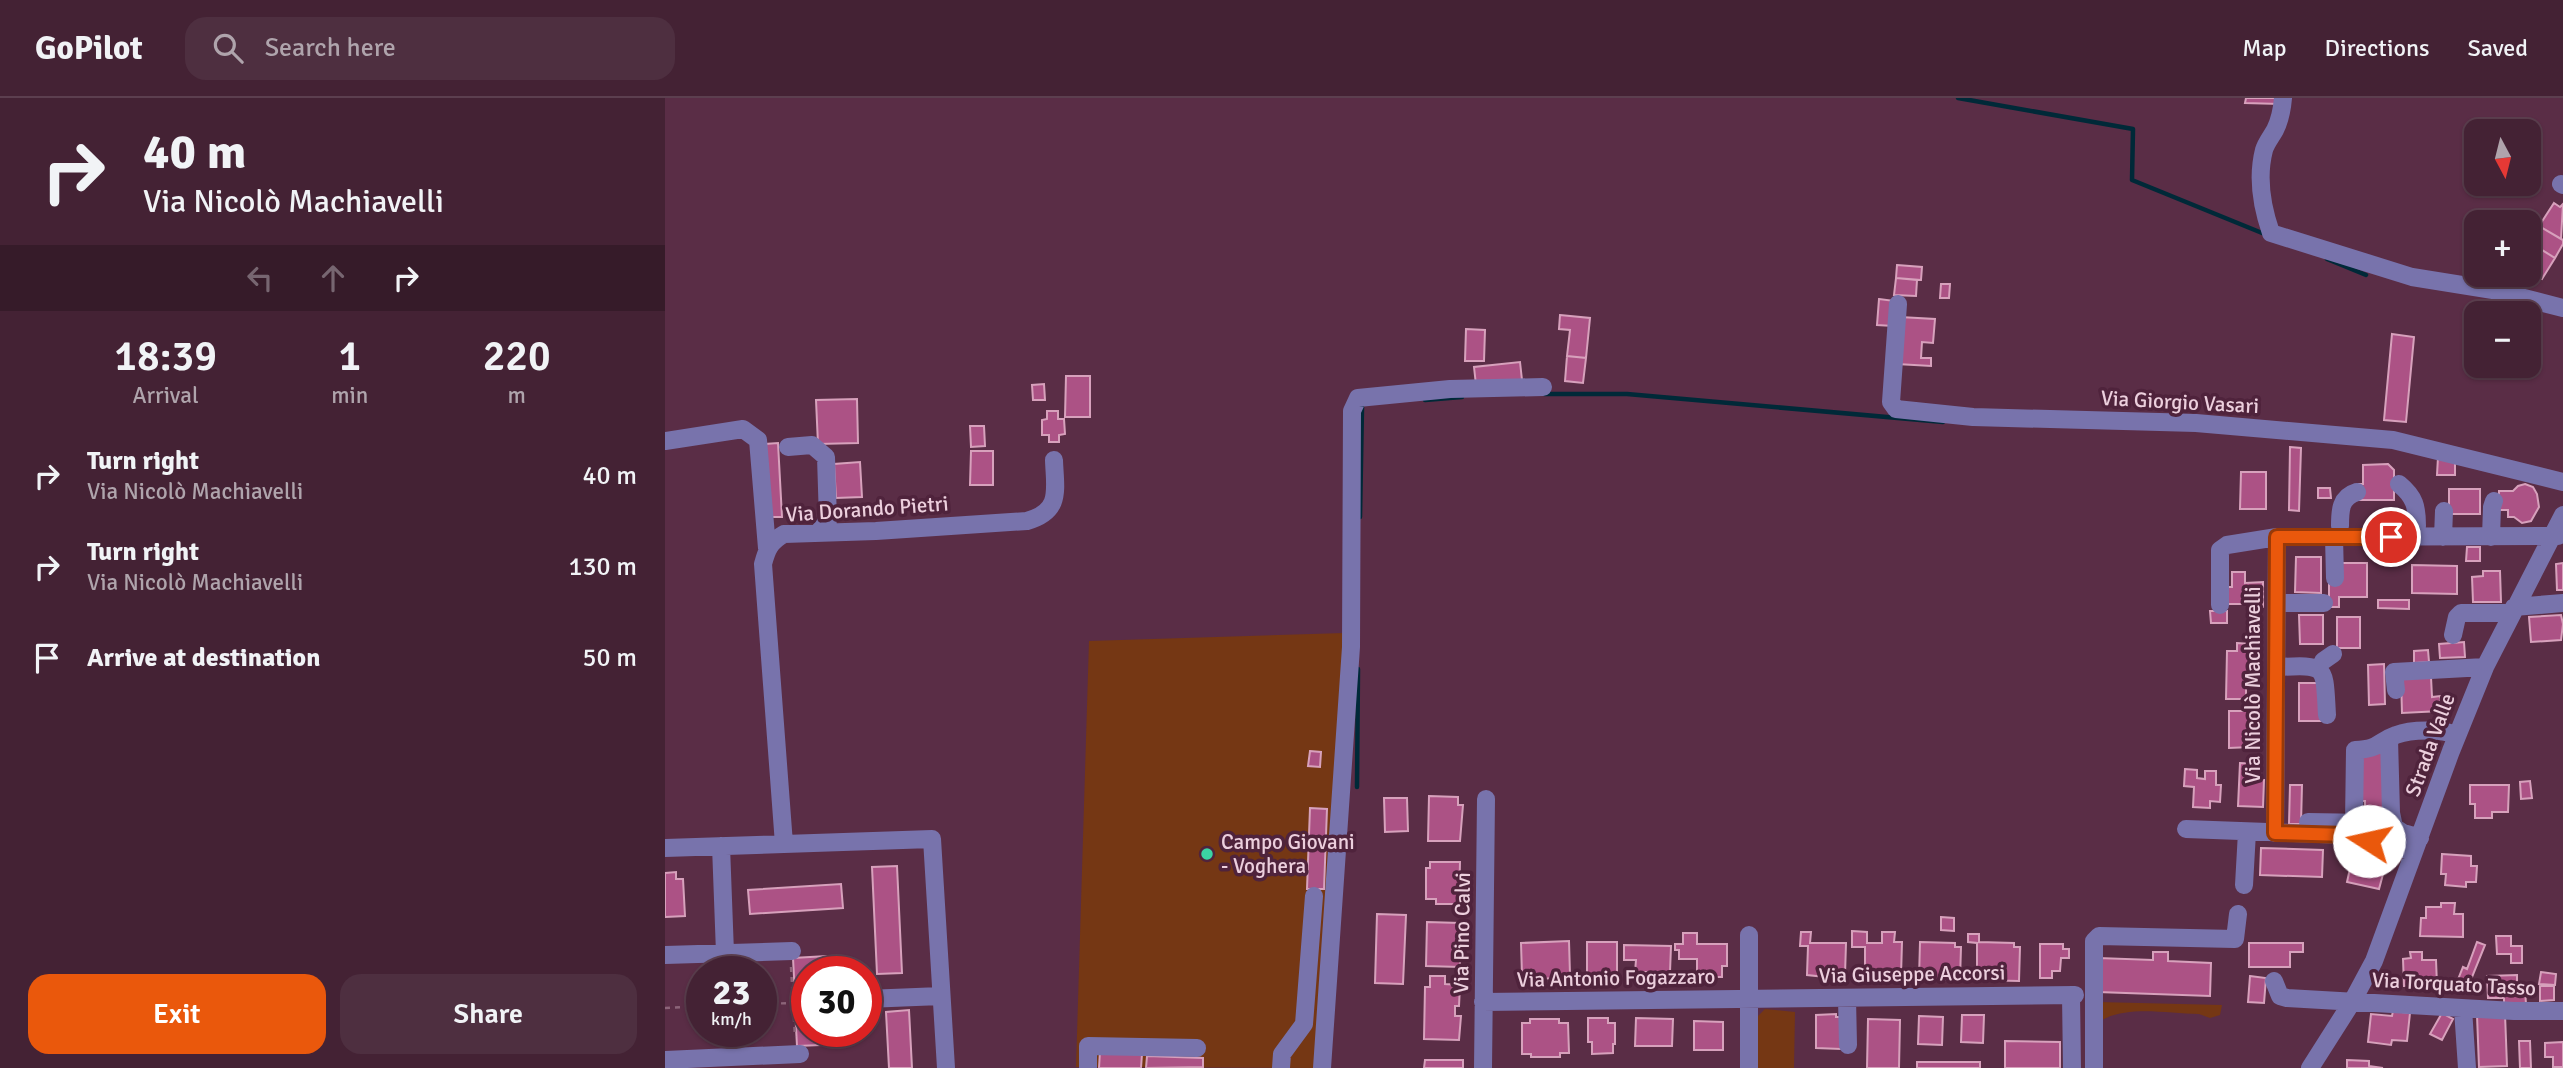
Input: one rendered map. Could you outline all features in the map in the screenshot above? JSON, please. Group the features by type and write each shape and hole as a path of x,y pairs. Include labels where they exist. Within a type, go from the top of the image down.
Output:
{"street":[{"path":"2283,98 2277,127 2264,148 2261,174 2264,211 2271,233 2412,277 2493,290 2563,308"},
{"name":"Via Giorgio Vasari","path":"1898,304 1891,402 1896,409 1973,417 2196,423 2393,433 2563,482"},
{"path":"1322,1068 1351,647 1352,411 1359,398 1450,389 1543,387"},
{"path":"665,441 743,429 758,440 767,548"},
{"path":"788,447 813,445 826,457 828,520 818,533"},
{"name":"Via Dorando Pietri","path":"784,844 763,574 767,548 773,540 784,534 1027,521 1041,517 1050,509 1055,499 1054,460"},
{"path":"2399,484 2415,500 2417,531"},
{"path":"2335,578 2343,500 2349,494 2357,492"},
{"path":"2491,537 2491,507 2494,501"},
{"path":"2443,537 2444,511"},
{"name":"Strada Valle","path":"2310,1068 2352,1002 2374,961 2457,735 2485,667 2513,610 2557,536 2563,515"},
{"path":"2220,605 2220,550 2227,545 2340,528 2417,531 2443,537 2557,536"},
{"name":"Via Nicolò Machiavelli","path":"2275,833 2277,537"},
{"path":"2277,603 2324,603"},
{"path":"2453,635 2457,617 2461,613 2563,603"},
{"path":"2276,667 2313,665 2325,659 2327,715"},
{"path":"2396,690 2394,672 2485,667"},
{"path":"2354,823 2355,750 2374,749 2394,735 2407,733 2449,732 2457,735"},
{"path":"2389,739 2391,813 2394,827"},
{"name":"Via Pino Calvi","path":"1483,1068 1486,799"},
{"path":"2308,822 2394,827 2417,845"},
{"path":"2186,829 2346,835 2417,845"},
{"path":"2244,884 2247,832"},
{"path":"665,848 932,839 946,1068"},
{"path":"721,846 725,953"},
{"path":"1281,1068 1282,1054 1304,1024 1314,896"},
{"path":"2094,1068 2094,941 2099,936 2235,939 2238,914"},
{"path":"1749,936 1749,1068"},
{"path":"665,955 791,951"},
{"name":"Via Torquato Tasso","path":"2274,981 2280,996 2287,998 2463,1009 2559,1011"},
{"name":"Via Giuseppe Accorsi","path":"1750,999 2073,995 2072,1068"},
{"path":"882,998 941,996"},
{"path":"1847,998 1848,1045"},
{"name":"Via Antonio Fogazzaro","path":"1483,1002 1750,999"},
{"path":"2463,1009 2467,1068"},
{"path":"1088,1068 1088,1046 1197,1048"},
{"path":"665,1060 798,1054"}],"path":[{"path":"791,951 791,956"},
{"path":"665,1007 686,1006"},
{"path":"797,1047 798,1054"}],"shaded area":[{"name":"Campo Giovani - Voghera","path":"1345,633 1318,1068 1076,1067 1089,641"},
{"path":"2097,1002 2222,1005 2220,1015 2210,1018 2199,1014 2146,1011 2120,1014 2097,1023"},
{"path":"1765,1009 1795,1012 1794,1068 1758,1068 1758,1016"}],"building":[{"path":"2246,98 2281,98 2280,104 2245,103"},
{"path":"2554,203 2560,207 2563,204 2561,239 2541,227"},
{"path":"2541,227 2563,240 2555,258 2541,249"},
{"path":"2541,249 2555,258 2541,278"},
{"path":"1897,265 1922,267 1921,280 1896,278"},
{"path":"1896,278 1917,280 1916,296 1894,295"},
{"path":"1941,284 1950,284 1949,298 1940,298"},
{"path":"1879,299 1895,301 1893,326 1877,325"},
{"path":"1560,315 1590,318 1586,358 1567,356 1570,330 1559,329"},
{"path":"1900,317 1935,319 1933,343 1922,342 1921,358 1931,358 1931,366 1897,364"},
{"path":"1466,329 1485,330 1484,361 1465,361"},
{"path":"2392,334 2414,337 2406,422 2384,420"},
{"path":"1567,356 1586,358 1583,383 1565,381"},
{"path":"1520,362 1522,380 1476,385 1474,367"},
{"path":"1066,376 1090,376 1090,417 1065,417"},
{"path":"1044,384 1045,400 1033,400 1032,385"},
{"path":"857,399 858,443 818,444 816,400"},
{"path":"1047,411 1058,411 1058,419 1064,419 1065,434 1059,435 1059,442 1049,442 1049,435 1042,435 1042,420 1047,419"},
{"path":"970,426 984,426 985,446 971,447"},
{"path":"778,443 782,517 770,517 765,444"},
{"path":"2290,447 2301,448 2299,511 2289,510"},
{"path":"971,451 993,451 993,485 970,485"},
{"path":"2438,457 2455,457 2455,475 2437,475"},
{"path":"860,462 862,497 836,498 834,464"},
{"path":"2388,464 2394,470 2394,500 2360,500 2359,484 2363,484 2363,465"},
{"path":"2241,472 2266,472 2266,509 2240,509"},
{"path":"2525,484 2533,487 2539,507 2531,521 2522,523 2514,517 2508,517 2508,510 2498,510 2499,491 2513,491"},
{"path":"2318,488 2330,488 2331,498 2318,498"},
{"path":"2449,489 2480,489 2480,514 2449,514"},
{"path":"2467,547 2480,547 2480,561 2466,561"},
{"path":"2296,557 2321,557 2321,593 2295,592"},
{"path":"2339,563 2367,563 2367,597 2339,597 2339,607 2329,607 2329,582"},
{"path":"2563,563 2563,590 2557,590 2556,564"},
{"path":"2412,565 2457,566 2457,594 2412,593"},
{"path":"2483,571 2500,571 2501,602 2473,602 2472,577 2483,576"},
{"path":"2232,572 2245,572 2245,583 2263,582 2263,607 2226,604 2226,587 2232,587"},
{"path":"2378,600 2409,600 2409,609 2378,608"},
{"path":"2210,611 2227,611 2227,623 2211,623"},
{"path":"2299,615 2323,615 2323,644 2300,644"},
{"path":"2561,615 2561,640 2531,642 2529,617"},
{"path":"2337,617 2360,617 2360,648 2337,648"},
{"path":"2464,642 2465,657 2440,658 2439,644"},
{"path":"2237,643 2250,644 2250,660 2255,660 2255,688 2246,688 2246,699 2226,699 2227,651 2237,651"},
{"path":"2428,650 2429,662 2414,663 2414,651"},
{"path":"2384,664 2385,704 2369,705 2368,665"},
{"path":"2431,677 2432,697 2440,696 2441,711 2402,713 2401,678"},
{"path":"2299,683 2318,683 2322,721 2299,721"},
{"path":"2229,711 2255,711 2255,726 2251,726 2251,747 2229,748"},
{"path":"1310,751 1321,752 1320,767 1308,766"},
{"path":"2359,752 2385,752 2383,811 2365,811 2365,801 2358,801"},
{"path":"2240,763 2256,764 2256,771 2261,771 2260,780 2264,780 2263,807 2238,806"},
{"path":"2185,769 2197,770 2197,778 2205,779 2205,771 2216,771 2216,785 2221,785 2220,802 2210,801 2210,808 2193,807 2194,787 2184,786"},
{"path":"2530,781 2532,798 2521,799 2520,782"},
{"path":"2290,785 2302,785 2301,824 2289,824"},
{"path":"2470,785 2509,785 2508,812 2492,812 2492,818 2475,818 2475,804 2470,804"},
{"path":"1429,796 1458,797 1458,805 1463,805 1460,841 1428,841"},
{"path":"1384,798 1407,798 1408,831 1385,832"},
{"path":"1310,808 1327,809 1324,889 1307,889"},
{"path":"2261,848 2323,850 2322,877 2260,875"},
{"path":"2442,854 2471,856 2471,866 2477,866 2476,882 2466,882 2466,887 2445,885 2446,874 2441,874"},
{"path":"2353,855 2386,863 2379,889 2347,882"},
{"path":"1430,862 1460,862 1459,904 1436,904 1436,899 1426,899 1426,868 1430,868"},
{"path":"897,866 902,973 882,974 882,956 876,956 872,867"},
{"path":"676,872 676,879 683,879 685,916 665,917 665,873"},
{"path":"841,884 843,908 750,914 748,890"},
{"path":"2441,903 2455,903 2454,914 2463,914 2463,937 2420,936 2421,918 2426,918 2426,907 2441,907"},
{"path":"1377,914 1406,915 1403,984 1375,983"},
{"path":"1941,917 1954,918 1954,931 1941,930"},
{"path":"1427,922 1460,923 1460,930 1464,930 1464,956 1460,956 1460,967 1426,966"},
{"path":"1852,931 1867,932 1867,943 1882,943 1882,932 1895,932 1894,942 1902,942 1901,976 1865,975 1865,947 1852,947"},
{"path":"1801,932 1811,932 1810,943 1846,943 1845,975 1836,975 1835,978 1807,975 1808,946 1800,946"},
{"path":"1683,933 1697,933 1697,944 1727,944 1727,966 1722,966 1722,977 1697,977 1697,959 1679,959 1679,950 1675,950 1675,944 1683,944"},
{"path":"1968,934 1979,934 1979,942 2014,943 2014,947 2020,947 2019,981 1977,980 1977,943 1968,942"},
{"path":"2496,936 2511,936 2511,946 2522,946 2522,963 2511,963 2511,954 2497,954"},
{"path":"1569,941 1570,975 1532,979 1532,975 1522,975 1521,943"},
{"path":"1587,942 1617,942 1617,981 1587,978"},
{"path":"1920,942 1955,943 1955,947 1961,947 1960,980 1919,979"},
{"path":"2477,942 2485,945 2468,987 2457,982 2463,967 2467,969"},
{"path":"2249,943 2303,943 2303,952 2290,952 2290,967 2249,967"},
{"path":"2040,944 2063,944 2063,949 2069,949 2069,958 2061,958 2060,971 2052,971 2052,978 2040,978"},
{"path":"1624,945 1671,946 1670,972 1635,972 1636,960 1624,960"},
{"path":"2153,952 2168,952 2168,961 2211,963 2210,996 2098,992 2099,958 2153,960"},
{"path":"2410,952 2422,952 2422,960 2436,960 2437,985 2404,986 2403,959 2411,958"},
{"path":"2541,972 2556,974 2555,985 2539,984"},
{"path":"2517,975 2517,990 2525,990 2526,1004 2504,1004 2504,998 2488,998 2487,976"},
{"path":"1430,976 1445,976 1445,984 1460,985 1459,1006 1455,1006 1455,1016 1461,1016 1459,1040 1424,1039 1425,987 1430,987"},
{"path":"2250,976 2266,978 2264,1003 2248,1002"},
{"path":"2540,986 2554,986 2554,1000 2540,1001"},
{"path":"909,1010 912,1068 889,1068 886,1012"},
{"path":"2393,1011 2410,1013 2407,1041 2392,1040 2391,1045 2368,1042 2371,1014 2392,1016"},
{"path":"2442,1013 2453,1019 2442,1040 2430,1034"},
{"path":"1836,1014 1836,1017 1844,1017 1841,1049 1816,1048 1816,1015"},
{"path":"2505,1014 2507,1066 2479,1067 2477,1015"},
{"path":"1962,1015 1984,1015 1983,1043 1961,1042"},
{"path":"1919,1016 1943,1017 1942,1045 1918,1044"},
{"path":"1588,1018 1608,1018 1608,1023 1615,1023 1613,1053 1592,1054 1592,1042 1588,1042"},
{"path":"1636,1018 1673,1019 1672,1046 1635,1046"},
{"path":"1530,1019 1559,1019 1559,1023 1568,1023 1569,1053 1560,1053 1560,1057 1531,1057 1531,1054 1522,1054 1522,1023 1530,1023"},
{"path":"1868,1019 1900,1020 1899,1068 1867,1068"},
{"path":"1694,1021 1723,1022 1723,1050 1694,1050"},
{"path":"2005,1041 2060,1042 2060,1068 2005,1068"},
{"path":"2519,1041 2530,1041 2531,1068 2520,1068"},
{"path":"2563,1042 2563,1067 2553,1067 2553,1057 2545,1057 2545,1043"},
{"path":"1100,1051 1142,1054 1141,1068 1099,1068"},
{"path":"1147,1056 1203,1058 1203,1067 1146,1068"},
{"path":"1425,1060 1463,1060 1463,1068 1424,1068"},
{"path":"2347,1060 2369,1061 2369,1066 2383,1068 2347,1068"},
{"path":"1917,1062 1980,1062 1980,1068 1917,1068"}],"waterway":[{"path":"1958,98 2133,129 2132,180 2267,235"},
{"path":"2327,259 2366,275"},
{"path":"1544,394 1627,394 1943,422"},
{"path":"1425,400 1462,397"},
{"path":"1360,517 1362,407"},
{"path":"1357,787 1358,669"}],"place":[{"name":"Campo Giovani - Voghera","path":"1207,854"}],"route":[{"path":"2369,841 2346,835 2275,833 2277,537 2391,537"}]}
